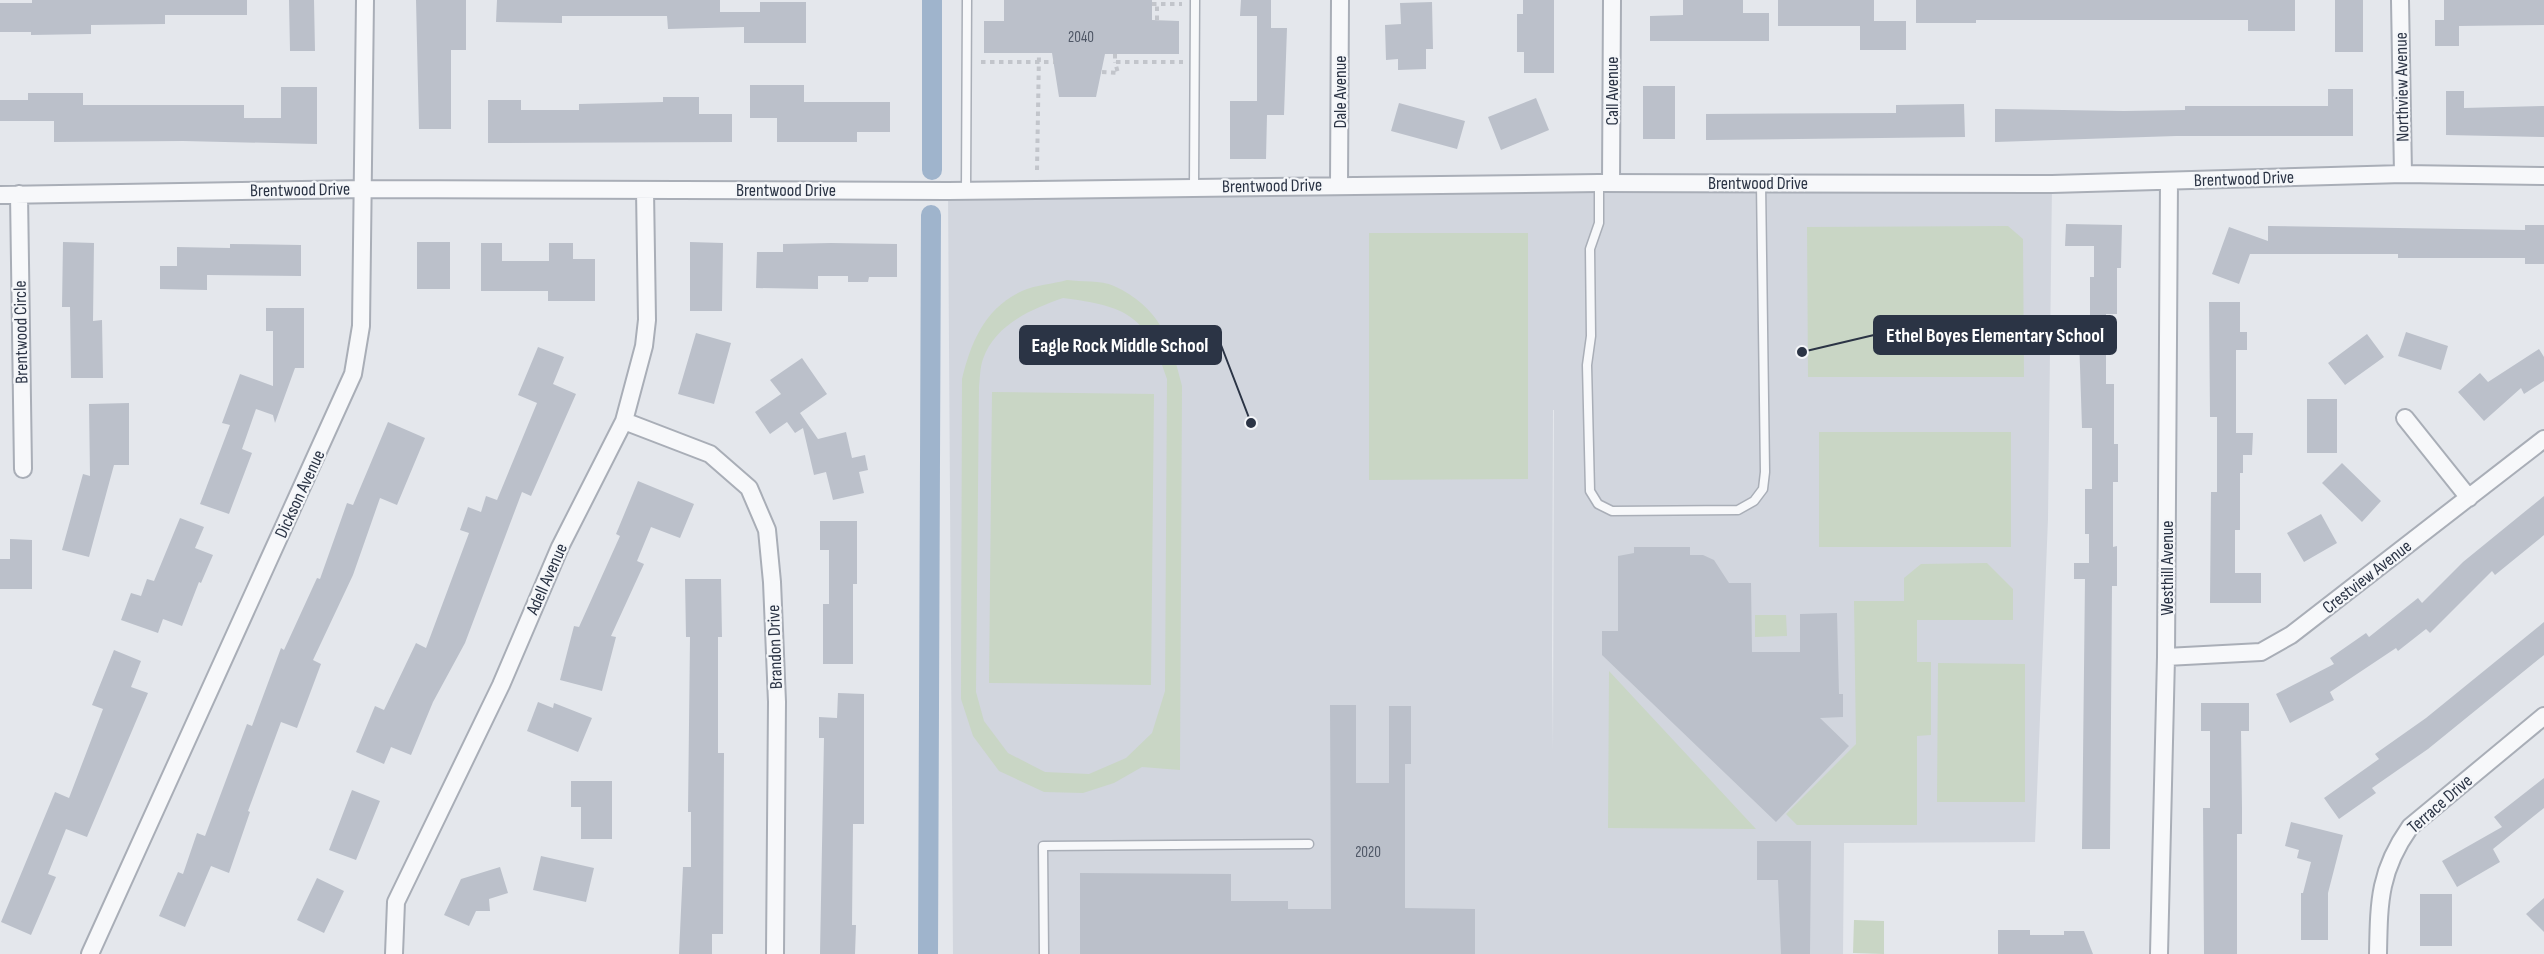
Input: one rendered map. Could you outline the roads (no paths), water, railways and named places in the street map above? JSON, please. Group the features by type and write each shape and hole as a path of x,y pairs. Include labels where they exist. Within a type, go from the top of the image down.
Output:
{"street":[{"name":"Dickson Avenue","path":"90,954 353,374 362,326 365,0"},
{"name":"Dale Avenue","path":"1339,185 1340,0"},
{"name":"Call Avenue","path":"1605,183 1612,0"},
{"name":"Northview Avenue","path":"2400,0 2403,174"},
{"name":"Brentwood Drive","path":"0,195 364,189 966,190 1605,183 2052,184 2403,174 2544,176"},
{"name":"Westhill Avenue","path":"2159,954 2166,657 2169,181"},
{"name":"Adell Avenue","path":"394,954 396,902 501,685 560,547 624,421 644,346 647,320 645,190"},
{"name":"Brentwood Circle","path":"19,194 23,469"},
{"path":"2405,418 2469,498"},
{"name":"Brandon Drive","path":"624,421 710,454 749,488 766,530 772,582 777,702 775,954"},
{"name":"Crestview Avenue","path":"2166,657 2261,652 2291,635 2544,439"},
{"name":"Terrace Drive","path":"2378,954 2385,869 2404,835 2410,827 2544,716"}],"lane":[{"path":"966,190 967,0"},
{"path":"1194,187 1195,0"},
{"path":"1605,183 1599,223 1590,249 1591,336 1587,365 1590,491 1598,504 1612,511 1738,510 1754,501 1763,489 1765,465 1761,183"},
{"path":"1044,954 1043,846 1309,844"}],"waterway":[{"path":"932,0 932,170"},
{"path":"928,954 931,215"}],"place":[{"name":"Ethel Boyes Elementary School","path":"1802,352"},
{"name":"Eagle Rock Middle School","path":"1251,423"}]}
